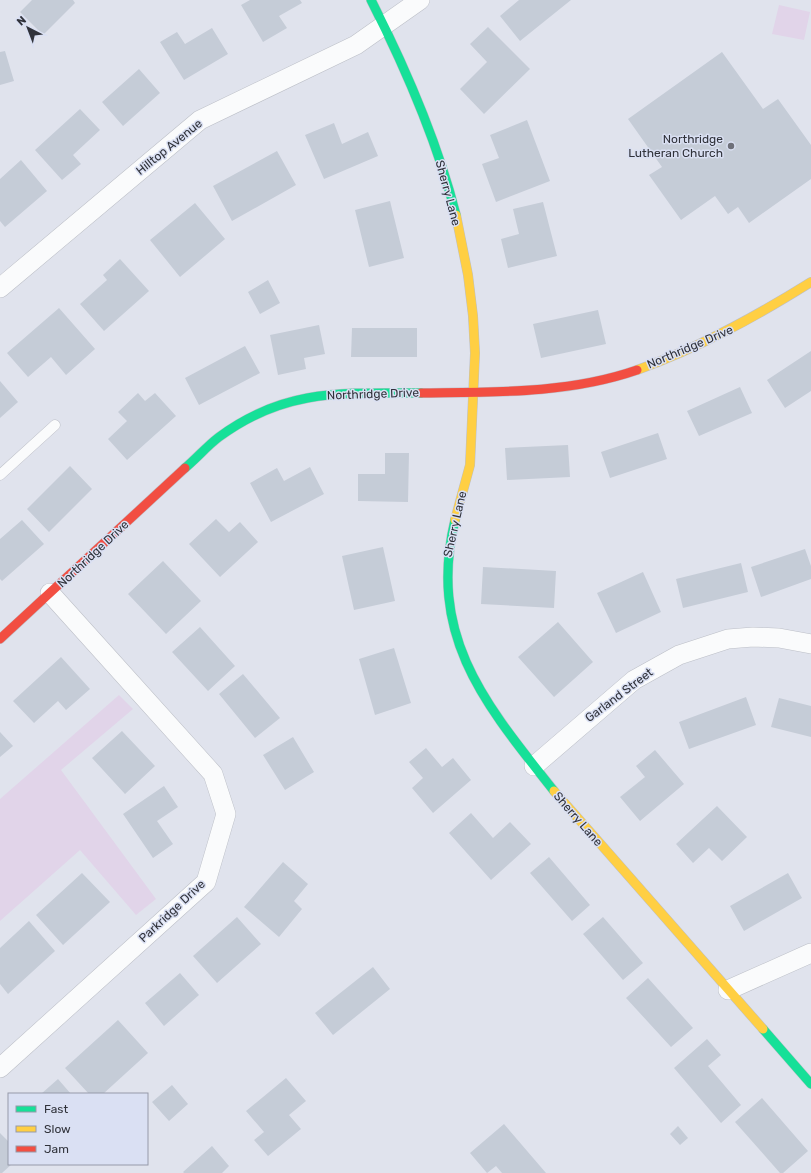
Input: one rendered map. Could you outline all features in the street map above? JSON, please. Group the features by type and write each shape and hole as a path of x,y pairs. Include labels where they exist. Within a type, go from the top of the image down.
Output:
{"street":[{"name":"Sherry Lane","path":"371,0 385,26 422,110 437,150 455,212 468,276 473,319 474,392 471,462 450,535 446,573 446,592 453,627 459,646 477,685 489,705 553,791 811,1084"},
{"name":"Hilltop Avenue","path":"0,288 200,120 356,45 420,0"},
{"name":"Northridge Drive","path":"0,639 218,438 254,415 288,402 340,393 529,391 572,386 628,372 714,339 774,306 811,282"},
{"name":"Parkridge Drive","path":"0,1068 206,882 226,814 213,774 50,593"},
{"name":"Garland Street","path":"534,766 634,680 679,655 728,639 779,638 811,644"},
{"path":"728,990 800,956 811,953"}],"lane":[{"path":"0,475 55,426"}],"shaded area":[{"path":"779,5 810,12 804,40 772,34"},
{"path":"119,695 133,709 61,770 156,899 136,915 80,850 0,921 0,799"}],"building":[{"path":"32,0 73,0 75,3 43,35 20,12"},
{"path":"250,0 300,0 302,3 279,16 287,28 263,42 241,5"},
{"path":"519,0 571,0 520,41 500,16"},
{"path":"488,27 530,69 484,114 460,89 487,62 470,44"},
{"path":"212,28 228,54 184,80 160,42 177,32 185,44"},
{"path":"5,51 14,81 0,85 0,52"},
{"path":"722,52 763,109 778,99 811,145 811,179 749,223 738,207 728,214 715,196 681,220 649,175 662,167 628,119"},
{"path":"139,69 160,93 123,126 102,102"},
{"path":"80,109 100,130 73,155 81,164 62,180 35,150"},
{"path":"527,120 550,181 496,202 482,164 499,158 490,135"},
{"path":"334,123 342,144 368,132 378,156 324,179 305,135"},
{"path":"277,151 296,185 232,221 213,186"},
{"path":"21,160 47,191 5,227 0,221 0,179"},
{"path":"390,201 404,258 369,267 355,210"},
{"path":"543,202 557,256 508,268 501,239 519,234 513,209"},
{"path":"195,203 225,239 180,277 150,240"},
{"path":"120,259 149,291 104,331 80,304 107,280 103,275"},
{"path":"268,280 280,303 260,314 248,292"},
{"path":"59,308 95,349 66,375 51,357 28,377 7,353"},
{"path":"598,310 606,344 541,358 533,324"},
{"path":"319,325 325,354 304,358 306,369 278,375 270,335"},
{"path":"352,328 417,328 417,357 351,357"},
{"path":"245,346 260,373 199,405 185,378"},
{"path":"811,351 811,391 785,408 767,380"},
{"path":"0,381 18,402 0,418"},
{"path":"740,387 752,413 699,436 687,411"},
{"path":"138,393 145,401 155,393 176,416 127,460 108,439 127,421 118,412"},
{"path":"658,433 667,459 610,478 601,452"},
{"path":"568,445 570,477 507,480 505,448"},
{"path":"385,453 409,453 408,502 358,501 358,474 385,474"},
{"path":"70,466 92,489 49,532 27,509"},
{"path":"310,467 324,494 271,522 250,483 277,468 284,481"},
{"path":"216,519 229,532 240,522 258,542 220,577 189,544"},
{"path":"22,520 44,544 2,581 0,579 0,539"},
{"path":"383,547 395,601 354,610 342,556"},
{"path":"805,549 811,566 811,579 761,597 751,567"},
{"path":"163,561 201,601 166,634 128,594"},
{"path":"741,563 748,592 683,608 676,579"},
{"path":"483,567 556,571 554,608 481,604"},
{"path":"643,572 661,612 616,633 597,593"},
{"path":"558,622 593,662 554,697 518,657"},
{"path":"200,627 235,666 208,691 172,652"},
{"path":"394,648 411,703 375,715 359,659"},
{"path":"61,657 90,689 66,710 58,701 34,723 13,701"},
{"path":"243,674 280,718 255,738 219,694"},
{"path":"746,697 756,725 689,749 679,722"},
{"path":"779,698 811,706 811,737 771,727"},
{"path":"122,731 155,766 125,794 92,758"},
{"path":"0,732 13,746 0,757"},
{"path":"293,737 314,772 285,790 263,755"},
{"path":"426,748 442,767 453,758 471,780 433,813 412,788 423,778 409,762"},
{"path":"655,750 684,784 640,821 620,797 645,777 636,766"},
{"path":"164,786 178,807 157,821 173,844 153,858 123,814"},
{"path":"717,806 747,837 722,861 709,848 693,863 676,844"},
{"path":"471,813 493,838 510,822 531,844 491,880 449,833"},
{"path":"549,857 590,905 572,921 530,873"},
{"path":"283,862 308,884 294,901 302,909 279,937 244,907"},
{"path":"82,873 110,902 63,945 36,915"},
{"path":"788,873 802,898 744,931 730,906"},
{"path":"237,917 261,944 217,983 193,956"},
{"path":"603,917 643,963 623,980 583,934"},
{"path":"29,921 55,951 8,994 0,984 0,948"},
{"path":"373,967 390,989 333,1035 315,1013"},
{"path":"180,973 199,995 164,1026 145,1003"},
{"path":"648,978 693,1028 671,1047 626,998"},
{"path":"118,1020 148,1053 104,1093 88,1093 65,1068"},
{"path":"707,1039 721,1055 708,1066 741,1105 721,1123 674,1068"},
{"path":"286,1078 306,1101 289,1115 301,1129 268,1156 254,1140 264,1132 246,1111"},
{"path":"58,1079 70,1093 42,1093"},
{"path":"172,1085 188,1104 169,1121 152,1102"},
{"path":"762,1098 808,1151 783,1173 780,1173 735,1122"},
{"path":"504,1124 546,1173 502,1173 496,1166 487,1173 470,1153"},
{"path":"678,1126 688,1138 680,1145 670,1134"},
{"path":"0,1133 8,1141 8,1165 11,1165 0,1173"},
{"path":"212,1146 229,1166 222,1173 183,1172"}],"traffic: fast":[{"path":"371,0 420,105 440,159 456,215"},
{"path":"185,468 219,437 243,421 268,409 316,397 341,394 421,393"},
{"path":"455,520 448,562 449,600 456,634 468,667 485,698 506,729 554,791"},
{"path":"763,1029 811,1084"}],"traffic: slow":[{"path":"455,520 470,465 475,353 473,316 468,275 456,215"},
{"path":"637,370 705,342 811,282"},
{"path":"554,791 763,1029"}],"traffic: jam":[{"path":"421,393 503,392 557,388 611,378 637,370"},
{"path":"0,639 185,468"}],"place":[{"name":"Northridge Lutheran Church","path":"731,146"}]}
